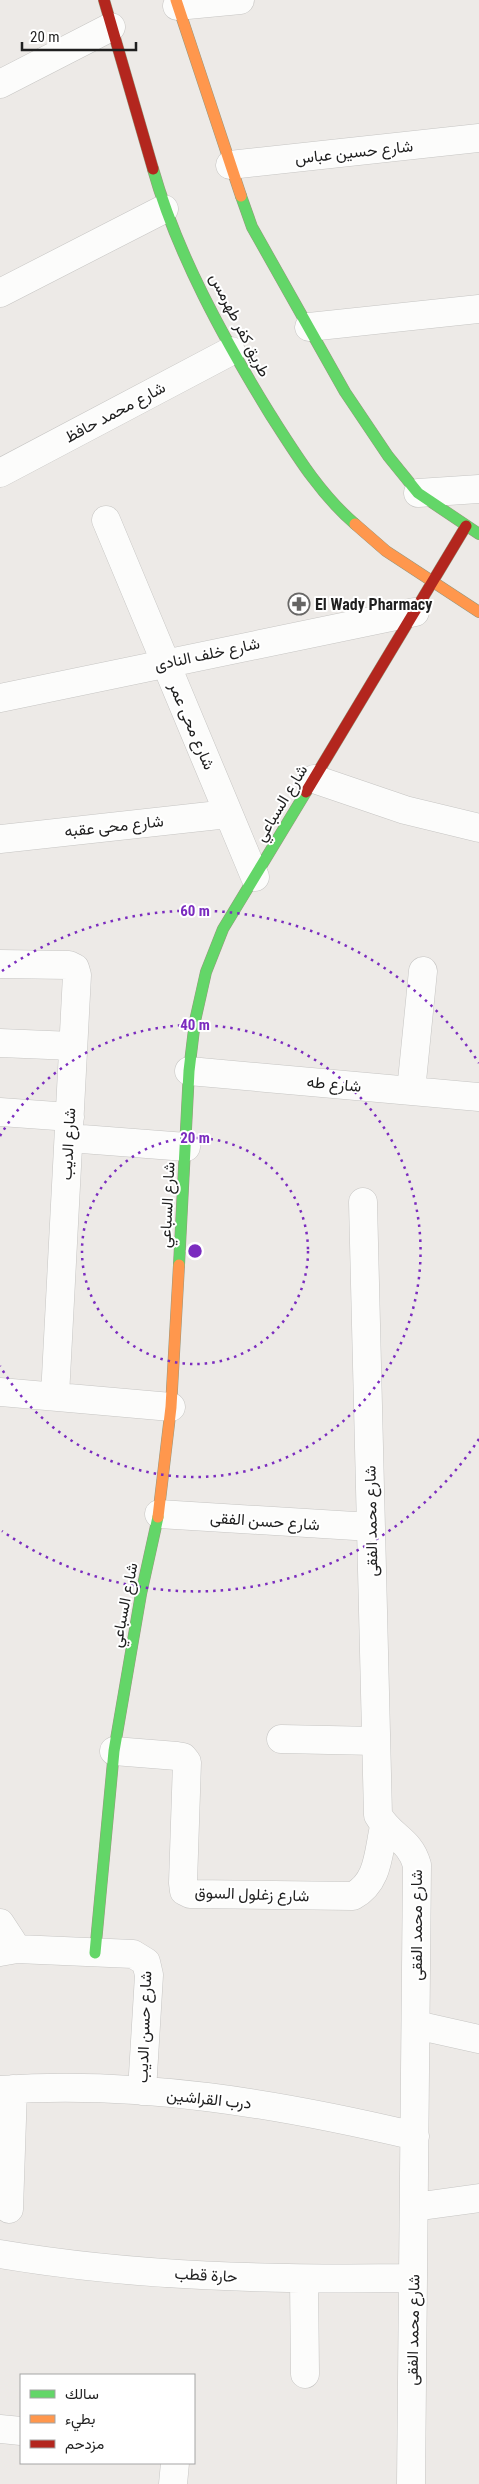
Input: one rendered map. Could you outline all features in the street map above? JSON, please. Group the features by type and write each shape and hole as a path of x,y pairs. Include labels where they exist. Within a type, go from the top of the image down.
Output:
{"street":[{"name":"طريق كفر طهرمس","path":"104,0 164,209 231,351 306,472 343,514 386,551 432,583 479,612"},
{"path":"240,0 177,3 252,227 345,392 388,456 418,493 479,534"},
{"path":"0,84 111,27"},
{"name":"شارع حسين عباس","path":"230,165 479,138"},
{"path":"0,293 164,209"},
{"path":"309,327 479,309"},
{"name":"شارع محمد حافظ","path":"0,473 231,351"},
{"path":"418,493 479,488"},
{"name":"شارع محى عمر","path":"106,520 255,877"},
{"name":"شارع السباعي","path":"95,1953 114,1751 142,1594 159,1514 171,1407 189,1070 195,1021 206,972 223,929 466,526"},
{"name":"شارع خلف النادى","path":"0,698 415,612"},
{"path":"314,779 405,810 479,828"},
{"name":"شارع محى عقبه","path":"0,839 228,814"},
{"name":"شارع الديب","path":"0,964 69,965 76,968 55,1396"},
{"path":"411,1091 423,971"},
{"path":"0,1043 73,1046"},
{"name":"شارع طه","path":"189,1070 479,1098"},
{"path":"0,1112 69,1128 186,1146"},
{"name":"شارع محمد الفقى","path":"363,1202 378,1815 384,1827 406,1842 414,1852 417,1865 411,2484"},
{"path":"0,1392 171,1407"},
{"name":"شارع حسن الفقى","path":"159,1514 371,1528"},
{"path":"281,1739 376,1741"},
{"name":"شارع زغلول السوق","path":"114,1751 177,1756 183,1757 187,1762 183,1883 184,1891 190,1894 353,1896 364,1890 372,1880 384,1827"},
{"path":"0,1923 8,1951"},
{"name":"شارع حسن الديب","path":"8,1951 133,1954 146,1962 149,1975 142,2091"},
{"path":"416,2026 479,2039"},
{"path":"6,2090 9,2208"},
{"name":"درب القراشين","path":"6,2090 142,2091 234,2100 307,2112 415,2136"},
{"path":"414,2207 479,2198"},
{"name":"حارة قطب","path":"0,2254 110,2268 207,2276 304,2279 413,2278"},
{"path":"304,2279 305,2374"},
{"path":"0,2429 20,2432"},
{"path":"173,2484 175,2464"}],"traffic: fast":[{"path":"153,169 163,201 188,264 236,356 270,414 308,472 330,499 355,524"},
{"path":"241,196 252,227 345,392 388,456 418,493 479,534"},
{"path":"179,1265 189,1071 195,1021 206,972 223,929 306,792"},
{"path":"95,1953 114,1751 141,1594 158,1517"}],"traffic: slow":[{"path":"176,0 241,196"},
{"path":"355,524 386,551 479,612"},
{"path":"158,1517 171,1407 179,1265"}],"traffic: jam":[{"path":"104,0 153,169"},
{"path":"306,792 466,526"}],"place":[{"name":"El Wady Pharmacy","path":"299,604"}]}
